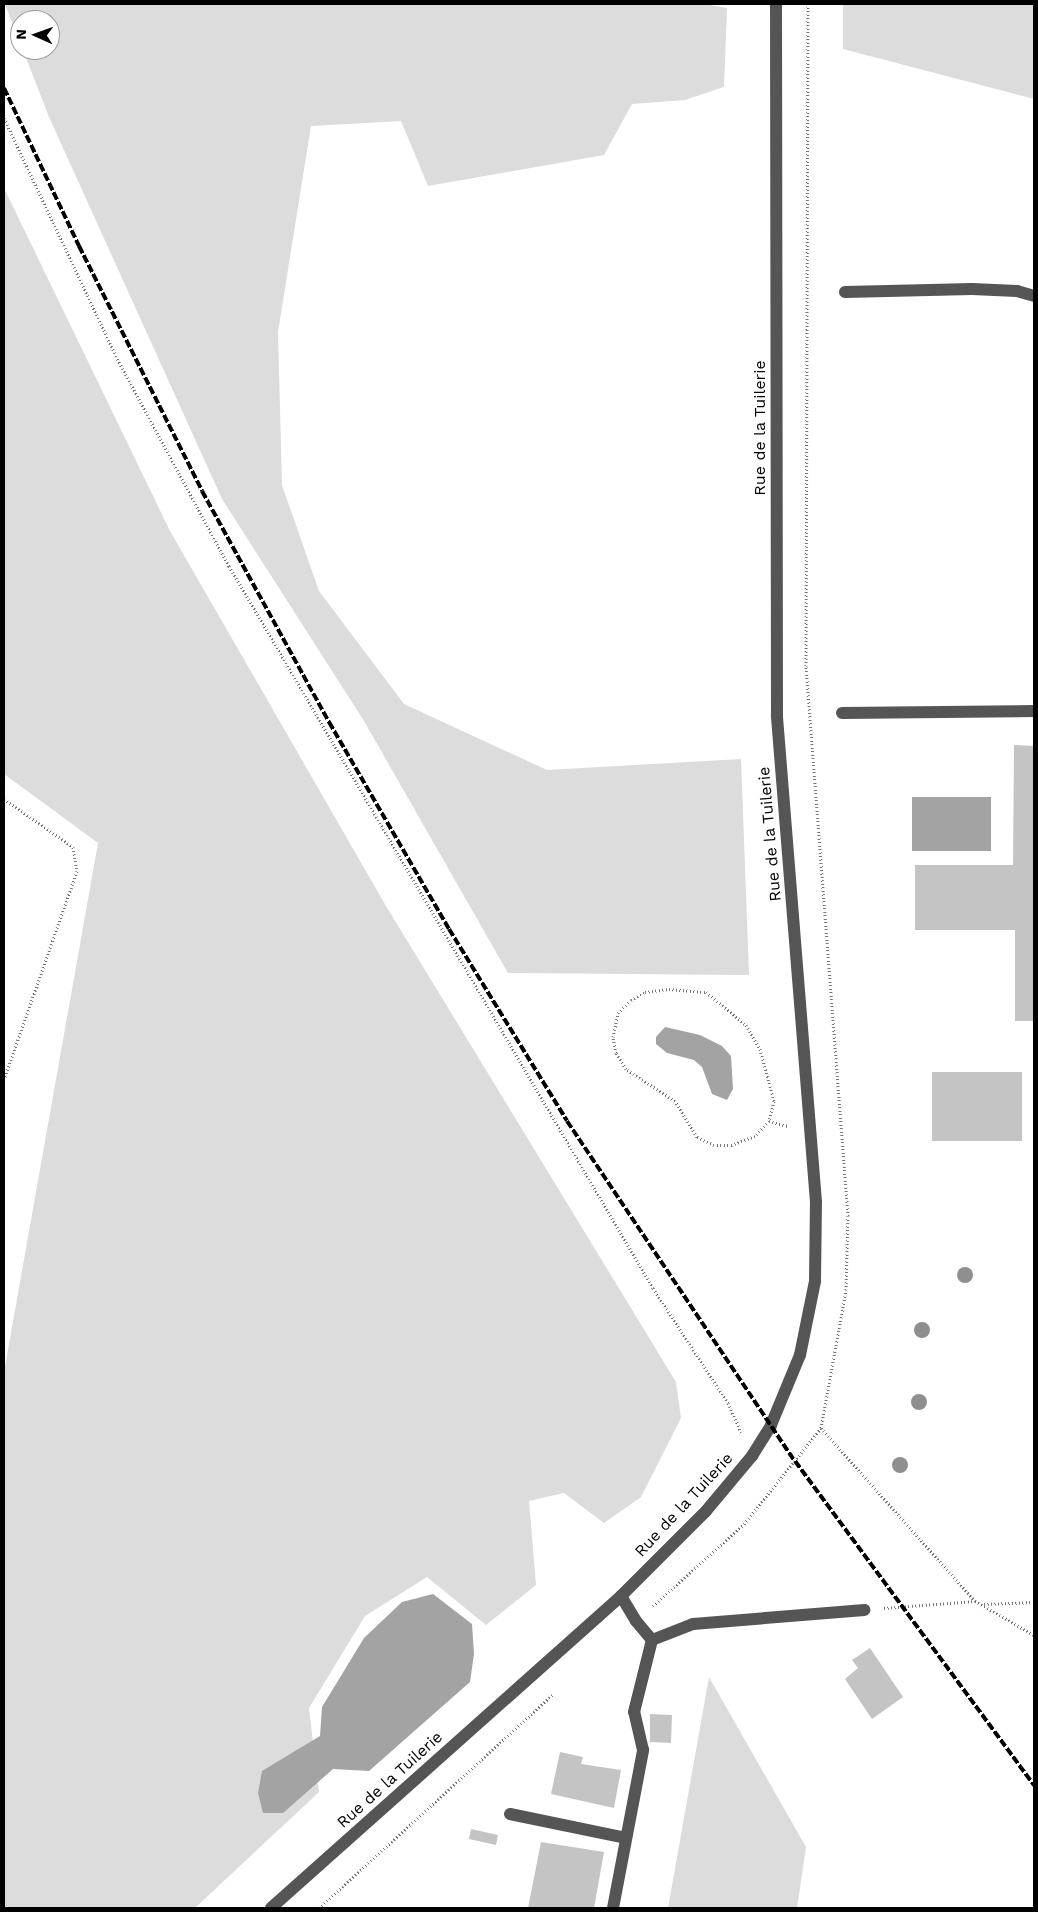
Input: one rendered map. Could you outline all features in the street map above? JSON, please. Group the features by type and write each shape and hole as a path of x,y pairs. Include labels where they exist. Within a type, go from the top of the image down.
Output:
{"street":[{"name":"Rue de la Tuilerie","path":"271,1908 621,1596 706,1511 752,1456 790,1386 809,1321 817,1246 810,1133 777,716 776,4"},
{"path":"845,292 972,289 1017,291 1034,296"},
{"path":"842,713 1034,711"},
{"path":"621,1596 636,1621 652,1640"},
{"path":"652,1640 693,1624 864,1610"},
{"path":"613,1908 643,1750 634,1712 652,1640"},
{"path":"510,1814 626,1838"}],"path":[{"path":"808,4 808,13"},
{"path":"4,118 118,362 229,566 653,1288 728,1403 752,1456"},
{"path":"4,799 73,847 76,871 4,1079"},
{"path":"669,989 706,992 730,1009 746,1025 760,1048 774,1101 769,1120 755,1136 732,1146 714,1145 697,1137 675,1101 626,1069 616,1053 613,1037 618,1013 631,1000 645,992 669,989"},
{"path":"769,1120 810,1133"},
{"path":"821,1428 975,1601"},
{"path":"864,1610 975,1601 984,1604 1034,1635"},
{"path":"984,1604 1034,1602"},
{"path":"319,1908 552,1695"}],"shaded area":[{"path":"5,4 704,4 727,8 724,87 685,100 632,104 604,155 428,186 401,121 311,126 278,332 282,485 319,591 404,704 547,770 741,759 749,975 508,973 364,721 222,499 49,117 27,60 60,60 60,10 10,10 10,17"},
{"path":"843,4 1034,4 1034,99 843,49"},
{"path":"4,188 170,531 386,906 676,1382 681,1418 641,1497 604,1523 564,1493 529,1501 536,1585 486,1625 427,1577 365,1616 309,1708 319,1792 195,1908 4,1908 4,1372 98,843 4,774"},
{"path":"912,797 991,797 991,851 912,851"},
{"path":"665,1027 700,1035 722,1046 731,1056 733,1089 727,1100 712,1094 702,1067 694,1060 667,1053 656,1044 656,1037"},
{"path":"433,1594 472,1624 474,1654 470,1682 369,1771 333,1769 283,1813 263,1813 258,1793 262,1771 320,1736 322,1707 364,1638 402,1602"},
{"path":"709,1677 806,1847 797,1908 668,1908"}],"building":[{"path":"1014,745 1034,746 1034,1021 1015,1021 1015,930 915,930 915,865 1013,865"},
{"path":"932,1072 1022,1072 1022,1141 932,1141"},
{"path":"870,1648 903,1697 872,1719 845,1679 858,1668 852,1660"},
{"path":"650,1714 672,1715 671,1743 650,1742"},
{"path":"560,1752 583,1757 581,1764 621,1770 614,1808 551,1794"},
{"path":"471,1829 498,1835 496,1845 469,1839"},
{"path":"541,1842 604,1852 594,1908 528,1908"}],"railway":[{"path":"4,88 79,246 202,491 329,722 449,929 567,1121 795,1461 1034,1785"}]}
